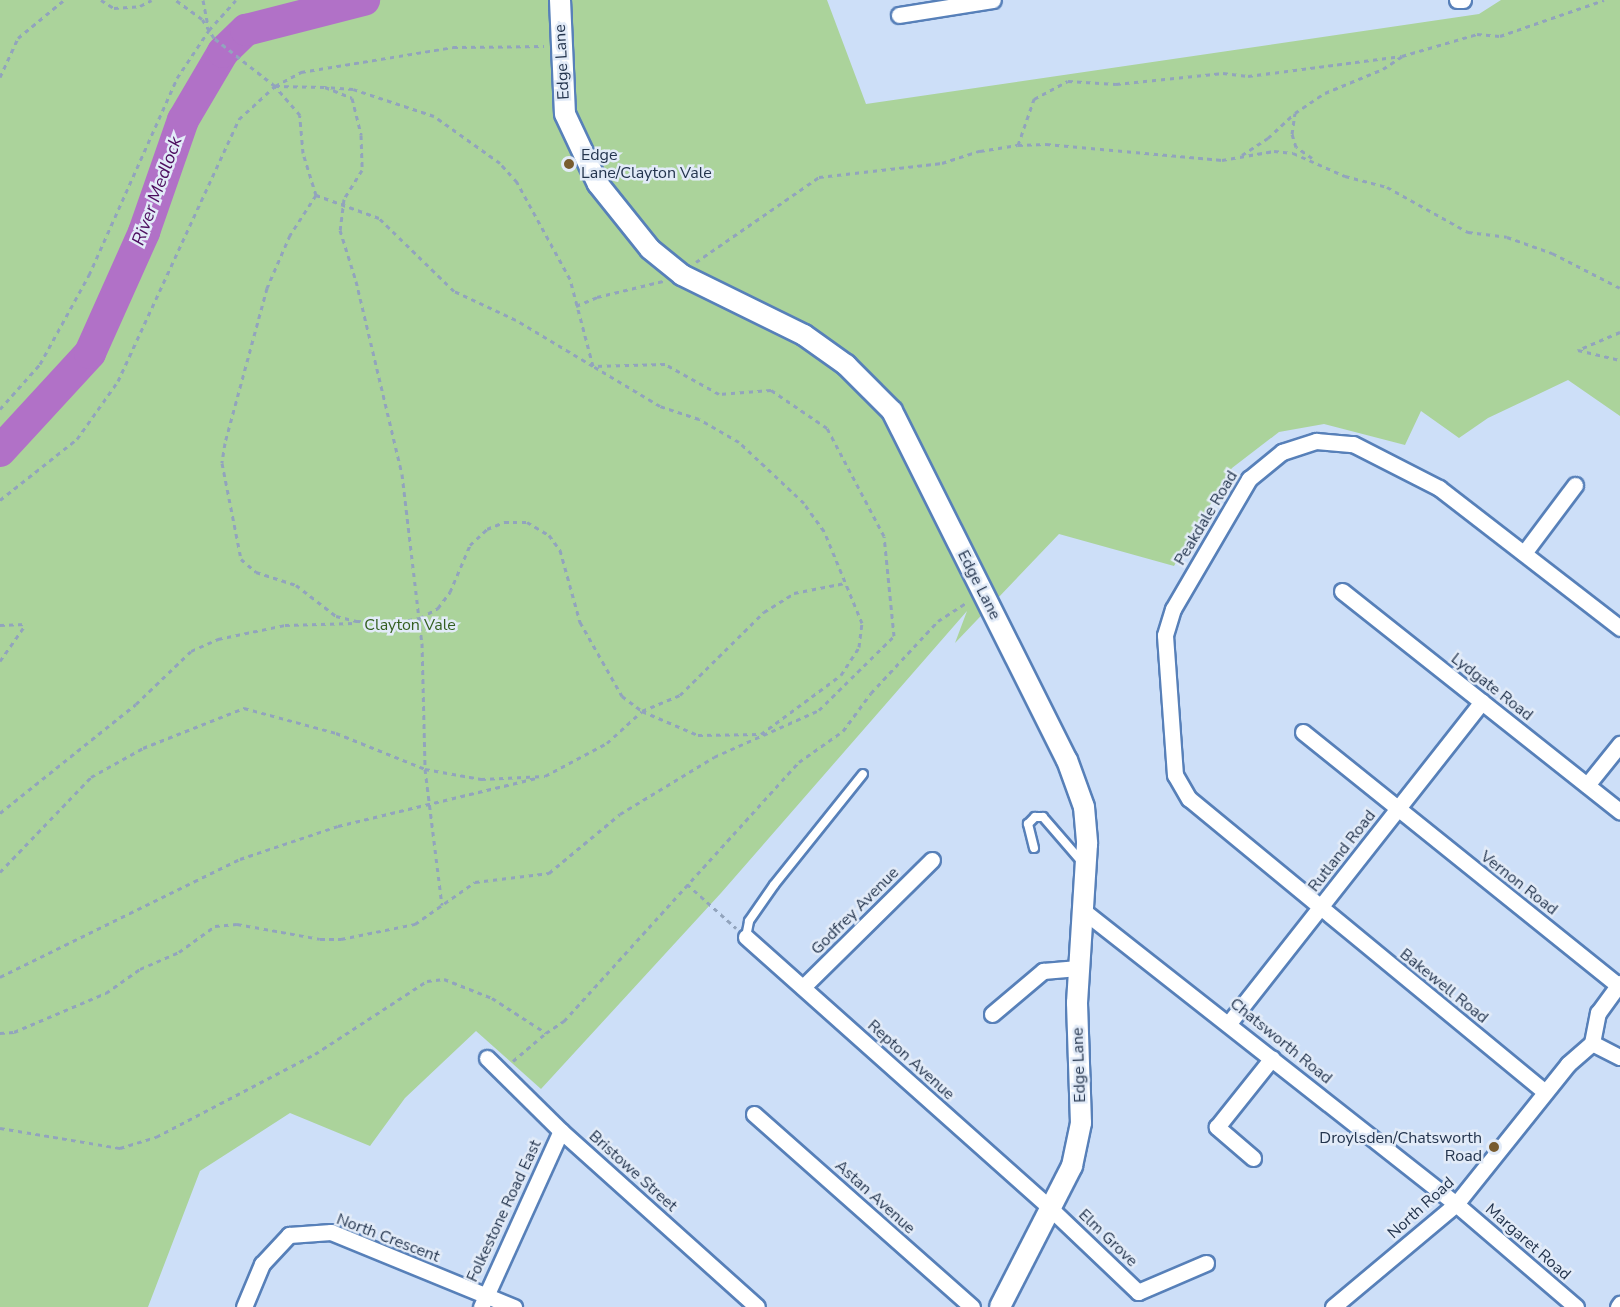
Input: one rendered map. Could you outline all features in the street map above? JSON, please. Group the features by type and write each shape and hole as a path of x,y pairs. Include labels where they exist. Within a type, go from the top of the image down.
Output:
{"street":[{"name":"Edge Lane","path":"560,0 565,114 598,184 650,249 682,275 804,335 871,387 892,411 1067,760 1084,807 1085,866 1078,968 1081,1123 1072,1166 1052,1210 1000,1307"},
{"path":"899,15 926,5 993,0"},
{"path":"1457,0 1463,0"},
{"name":"Peakdale Road","path":"1319,909 1190,800 1175,775 1165,635 1173,609 1249,479 1282,452 1316,441 1353,444 1439,488 1620,628"},
{"path":"1524,553 1575,485"},
{"name":"Lydgate Road","path":"1341,591 1620,811"},
{"name":"Rutland Road","path":"1229,1023 1482,702"},
{"name":"Vernon Road","path":"1303,732 1397,810 1619,984"},
{"path":"1587,785 1620,744"},
{"name":"Godfrey Avenue","path":"803,987 932,860"},
{"name":"Chatsworth Road","path":"1081,909 1229,1023 1456,1204"},
{"name":"Bakewell Road","path":"1319,909 1545,1092"},
{"name":"Repton Avenue","path":"746,937 1052,1210"},
{"path":"992,1014 1042,971 1078,968"},
{"path":"1619,984 1598,1013 1592,1043 1620,1058"},
{"name":"North Road","path":"1333,1307 1456,1204 1545,1092 1580,1051 1592,1043"},
{"name":"Bristowe Street","path":"487,1058 561,1131 757,1307"},
{"path":"1253,1158 1217,1127 1272,1058"},
{"name":"Astan Avenue","path":"754,1114 972,1307"},
{"name":"Folkestone Road East","path":"484,1301 561,1131"},
{"name":"Margaret Road","path":"1456,1204 1576,1307"},
{"name":"Elm Grove","path":"1052,1210 1138,1292 1206,1263"},
{"name":"North Crescent","path":"244,1307 262,1264 289,1235 331,1232 484,1301 514,1307"}],"lane":[{"path":"746,937 749,921 774,885 863,774"},
{"path":"1034,848 1028,824 1035,817 1043,817 1085,866"}],"path":[{"path":"0,77 18,38 64,0"},
{"path":"101,0 114,8 140,6 152,0"},
{"path":"176,0 202,19 214,38 275,86 300,115 303,153 316,195"},
{"path":"203,0 209,30"},
{"path":"0,409 40,364 88,275 177,78 209,30 236,0"},
{"path":"1018,145 1034,99 1068,81 1116,84 1223,73 1248,76 1402,56 1477,34 1500,36 1604,0"},
{"path":"0,500 77,439 118,381 239,119 275,86 301,72 453,47 561,47"},
{"path":"1240,156 1268,138 1295,113 1325,93 1383,69 1402,56"},
{"path":"275,86 353,89 435,116 500,163 517,182 542,224 570,279 592,366"},
{"path":"326,87 352,98 361,135 362,170 344,205 340,230 359,292 402,474 420,618 425,769 442,905"},
{"path":"1295,113 1292,134 1296,147 1316,161 1345,176 1387,187 1468,232 1507,237 1552,253 1620,288"},
{"path":"576,306 682,275 699,258 819,177 942,163 980,151 1018,145 1211,160 1274,151 1316,161"},
{"path":"0,813 135,704 191,651 218,639 285,625 381,622 420,618 438,608 450,592 470,545 487,529 504,522 528,522 549,535 560,550 580,622 622,696 642,711 698,735 761,734 841,675 859,647 862,623 824,531 776,474 739,442 699,419 660,406 516,320 454,291 379,218 316,195"},
{"path":"316,195 290,235 267,288 222,463 241,559 256,572 296,585 336,616 381,622"},
{"path":"1620,332 1578,350 1620,360"},
{"path":"0,1033 14,1032 106,993 140,969 179,952 215,926 237,924 320,939 341,939 415,924 475,882 549,873 620,814 714,757 819,710 894,636 884,536 827,428 771,390 719,394 666,364 592,366"},
{"path":"0,977 240,859 338,826 545,776 607,743 642,711 680,695 764,612 794,593 845,583"},
{"path":"503,1073 546,1033 564,1021 799,762 843,731 871,693 938,621 983,592"},
{"path":"0,625 26,624 0,661"},
{"path":"0,872 91,777 143,748 244,708 336,733 425,769 481,779 545,776"},
{"path":"687,884 746,937"},
{"path":"0,1128 120,1148 156,1137 315,1054 427,981 444,979 492,998 546,1033"}],"green space":[{"name":"Clayton Vale","path":"0,0 827,0 866,104 1479,14 1501,0 1620,0 1620,416 1568,380 1488,418 1459,438 1421,411 1405,445 1324,424 1279,432 1232,468 1174,566 1059,534 955,643 967,611 721,893 541,1089 476,1031 405,1098 370,1146 290,1113 200,1171 148,1307 0,1307"}],"waterway":[{"name":"River Medlock","path":"0,451 90,353 144,232 183,120 223,52 246,30 364,0"}],"place":[{"name":"Edge Lane/Clayton Vale","path":"569,164"},
{"name":"Droylsden/Chatsworth Road","path":"1494,1147"}]}
